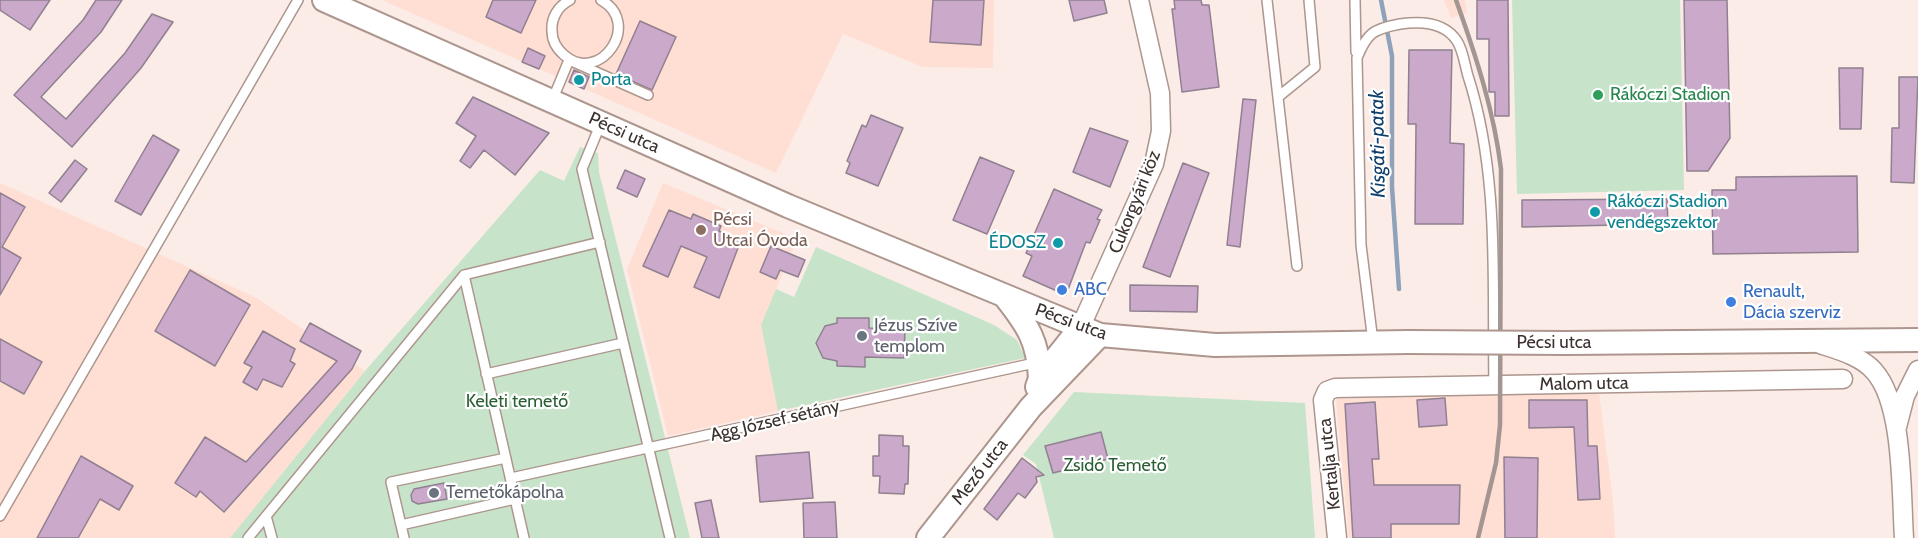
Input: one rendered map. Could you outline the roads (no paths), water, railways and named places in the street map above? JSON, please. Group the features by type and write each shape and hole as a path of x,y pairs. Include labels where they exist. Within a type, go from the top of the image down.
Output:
{"street":[{"name":"Pécsi utca","path":"324,0 788,206 1090,332 1215,345 1918,340"},
{"name":"Cukorgyári köz","path":"1090,332 1154,164 1161,130 1160,93 1139,0"},
{"path":"1005,297 1028,326 1040,370 1031,407"},
{"path":"1040,370 1090,332"},
{"path":"1031,407 1090,332"},
{"path":"1810,340 1864,362 1875,372 1897,428"},
{"path":"1904,538 1897,428 1905,396 1918,370"},
{"name":"Malom utca","path":"1327,392 1335,388 1842,379"},
{"name":"Kertalja utca","path":"1327,392 1323,400 1337,538"},
{"name":"Mező utca","path":"928,538 1031,407"}],"lane":[{"path":"0,516 298,0"},
{"path":"570,0 557,11 552,32 554,43 569,60 648,95"},
{"path":"569,60 591,63 601,59 616,43 618,21 614,11 601,0"},
{"path":"1267,0 1297,266"},
{"path":"1278,98 1315,67 1309,0"},
{"path":"1355,0 1360,235 1373,343"},
{"path":"1357,58 1364,40 1378,28 1416,21 1439,25 1457,41 1481,115 1490,185 1494,385"},
{"path":"552,101 569,60"},
{"path":"601,123 582,169 670,538"},
{"path":"248,538 464,275 600,242"},
{"path":"464,275 524,538"},
{"path":"486,374 623,343"},
{"name":"Agg József sétány","path":"511,478 1040,370"},
{"path":"404,538 391,482 506,458"},
{"path":"401,525 515,499"},
{"path":"266,516 272,538"}],"waterway":[{"name":"Kisgáti-patak","path":"1381,0 1392,56 1392,187 1399,289"}],"railway":[{"path":"1456,0 1483,84 1494,126 1501,169 1500,425 1496,463 1478,538"}],"place":[{"name":"Porta","path":"579,80"},
{"name":"Rákóczi Stadion","path":"1598,95"},
{"name":"Rákóczi Stadion vendégszektor","path":"1595,212"},
{"name":"Pécsi Utcai Óvoda","path":"701,230"},
{"name":"ÉDOSZ","path":"1058,243"},
{"name":"ABC","path":"1062,290"},
{"name":"Renault, Dácia szerviz","path":"1731,302"},
{"name":"Jézus Szíve templom","path":"862,336"},
{"name":"Temetőkápolna","path":"434,493"}],"park label":[{"name":"Keleti temető","path":"517,402"},
{"name":"Zsidó Temető","path":"1115,466"}]}
